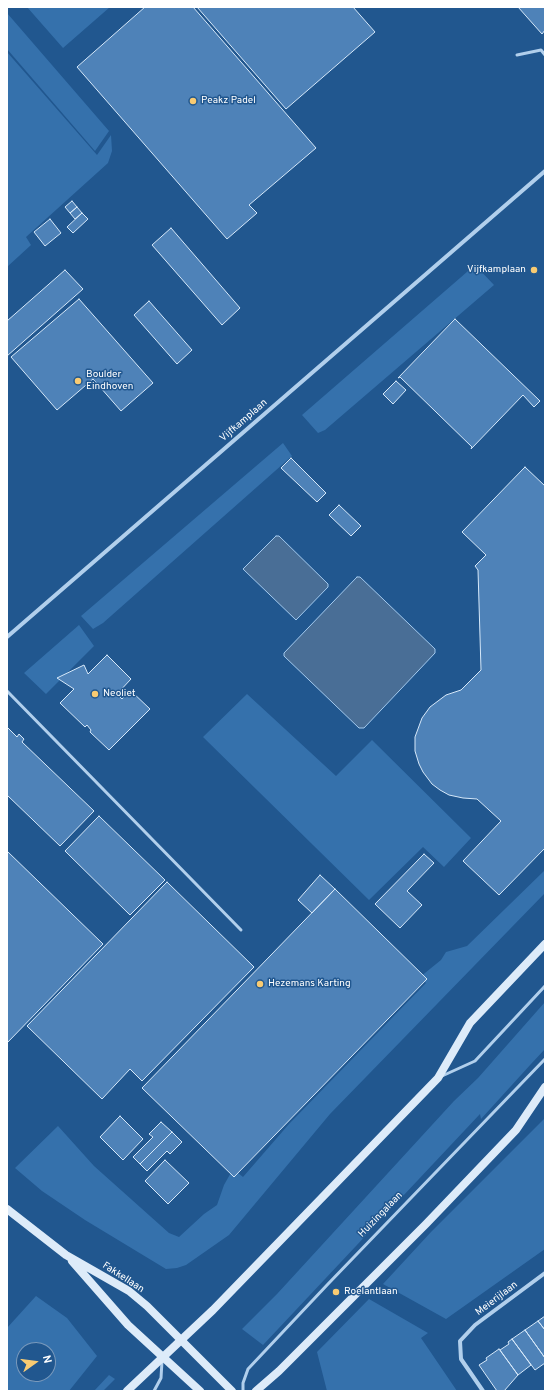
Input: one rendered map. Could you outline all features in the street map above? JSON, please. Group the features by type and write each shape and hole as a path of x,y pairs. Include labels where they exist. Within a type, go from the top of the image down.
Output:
{"main road":[{"path":"127,1391 213,1310 438,1078 470,1023 545,944"},
{"path":"256,1391 426,1224 516,1130 545,1087"},
{"name":"Fakkellaan","path":"7,1209 66,1254 129,1291 147,1306 232,1391"},
{"name":"Fakkellaan","path":"66,1254 128,1324 200,1391"}],"street":[{"name":"Vijfkamplaan","path":"7,637 545,171"},
{"name":"Meierijlaan","path":"483,1391 461,1359 460,1341 475,1325 545,1273"}],"lane":[{"path":"517,55 541,50 545,55"},
{"path":"7,691 241,930"},
{"path":"438,1078 475,1061 545,986"},
{"name":"Huizingalaan","path":"243,1391 243,1383 248,1369 545,1059"},
{"path":"154,1391 161,1378 162,1357"}],"shaded area":[{"path":"27,7 110,7 63,48"},
{"path":"7,13 109,131 95,151 7,49"},
{"path":"7,52 97,155 111,135 112,151 108,163 26,237 31,245 7,267 7,234"},
{"path":"475,265 494,285 325,430 318,433 302,415"},
{"path":"283,443 292,456 103,623 93,629 81,616"},
{"path":"276,536 279,536 328,584 328,587 296,620 243,569"},
{"path":"357,577 360,577 435,649 435,653 364,728 359,728 284,656 284,653"},
{"path":"79,625 94,646 46,694 24,673"},
{"path":"247,694 336,776 372,740 471,838 444,867 423,847 369,900 203,737"},
{"path":"545,870 545,893 330,1114 229,1235 186,1265 166,1269 85,1220 42,1191 15,1168 58,1126 94,1166 169,1233 179,1237 204,1214 217,1205 224,1185 233,1169 243,1177 289,1124 426,983 420,977 441,960 446,952 467,946"},
{"path":"545,1002 545,1049 481,1119 480,1114 263,1345 242,1329 277,1294 454,1101 478,1078"},
{"path":"545,1118 545,1249 446,1319 383,1284 431,1232"},
{"path":"36,1296 67,1318 97,1356 69,1391 7,1391 7,1328"},
{"path":"369,1299 428,1333 421,1338 457,1391 327,1391 317,1352"},
{"path":"109,1375 115,1379 103,1391 94,1391"}],"building":[{"path":"145,7 193,7 316,148 249,205 257,213 227,239 77,67"},
{"path":"197,7 353,7 375,32 286,109"},
{"path":"518,7 545,7 545,30 542,34"},
{"path":"72,201 77,207 70,213 65,207"},
{"path":"77,207 82,213 75,219 70,213"},
{"path":"82,213 88,219 73,233 67,227"},
{"path":"50,219 61,233 45,246 34,232"},
{"path":"171,228 240,308 222,325 152,245"},
{"path":"65,270 83,289 7,356 7,321"},
{"path":"79,299 153,383 121,411 93,379 57,410 11,357"},
{"path":"149,301 192,350 177,364 134,315"},
{"path":"455,319 540,401 534,407 523,395 471,449 472,447 400,377 398,378"},
{"path":"396,381 406,390 393,404 383,394"},
{"path":"291,458 326,493 317,502 281,468"},
{"path":"525,467 545,486 545,848 499,895 463,861 501,821 477,799 449,795 432,784 419,764 415,751 415,737 422,718 430,707 446,695 461,690 481,670 478,570 475,566 486,555 462,532"},
{"path":"339,505 361,526 351,536 329,515"},
{"path":"107,655 131,679 117,694 122,699 130,690 150,709 109,750 90,732 91,730 87,725 85,727 60,703 74,689 57,678 84,665 88,674"},
{"path":"7,727 17,737 19,734 24,739 22,742 94,811 60,846 7,795"},
{"path":"99,816 165,880 130,915 65,851"},
{"path":"7,851 103,944 7,1043"},
{"path":"424,854 434,863 407,891 422,905 400,928 375,904"},
{"path":"320,875 335,889 312,913 298,900"},
{"path":"167,882 254,967 142,1081 130,1069 102,1099 27,1026"},
{"path":"335,889 427,979 234,1177 142,1088"},
{"path":"120,1116 143,1139 123,1160 100,1137"},
{"path":"161,1122 172,1132 140,1164 133,1157 153,1137 149,1134"},
{"path":"172,1132 182,1142 170,1154 167,1151 147,1171 140,1164"},
{"path":"165,1160 189,1183 168,1204 145,1181"},
{"path":"545,1316 545,1330 538,1321"},
{"path":"538,1321 545,1330 545,1358 525,1330"},
{"path":"525,1330 545,1358 545,1363 535,1370 512,1339"},
{"path":"512,1339 531,1365 518,1375 500,1350 509,1344 508,1342"},
{"path":"499,1349 518,1375 504,1391 497,1391 479,1365"}],"place":[{"name":"Peakz Padel","path":"193,101"},
{"name":"Vijfkamplaan","path":"534,270"},
{"name":"Boulder Eindhoven","path":"78,381"},
{"name":"Neoliet","path":"95,694"},
{"name":"Hezemans Karting","path":"260,984"},
{"name":"Roelantlaan","path":"336,1292"}]}
